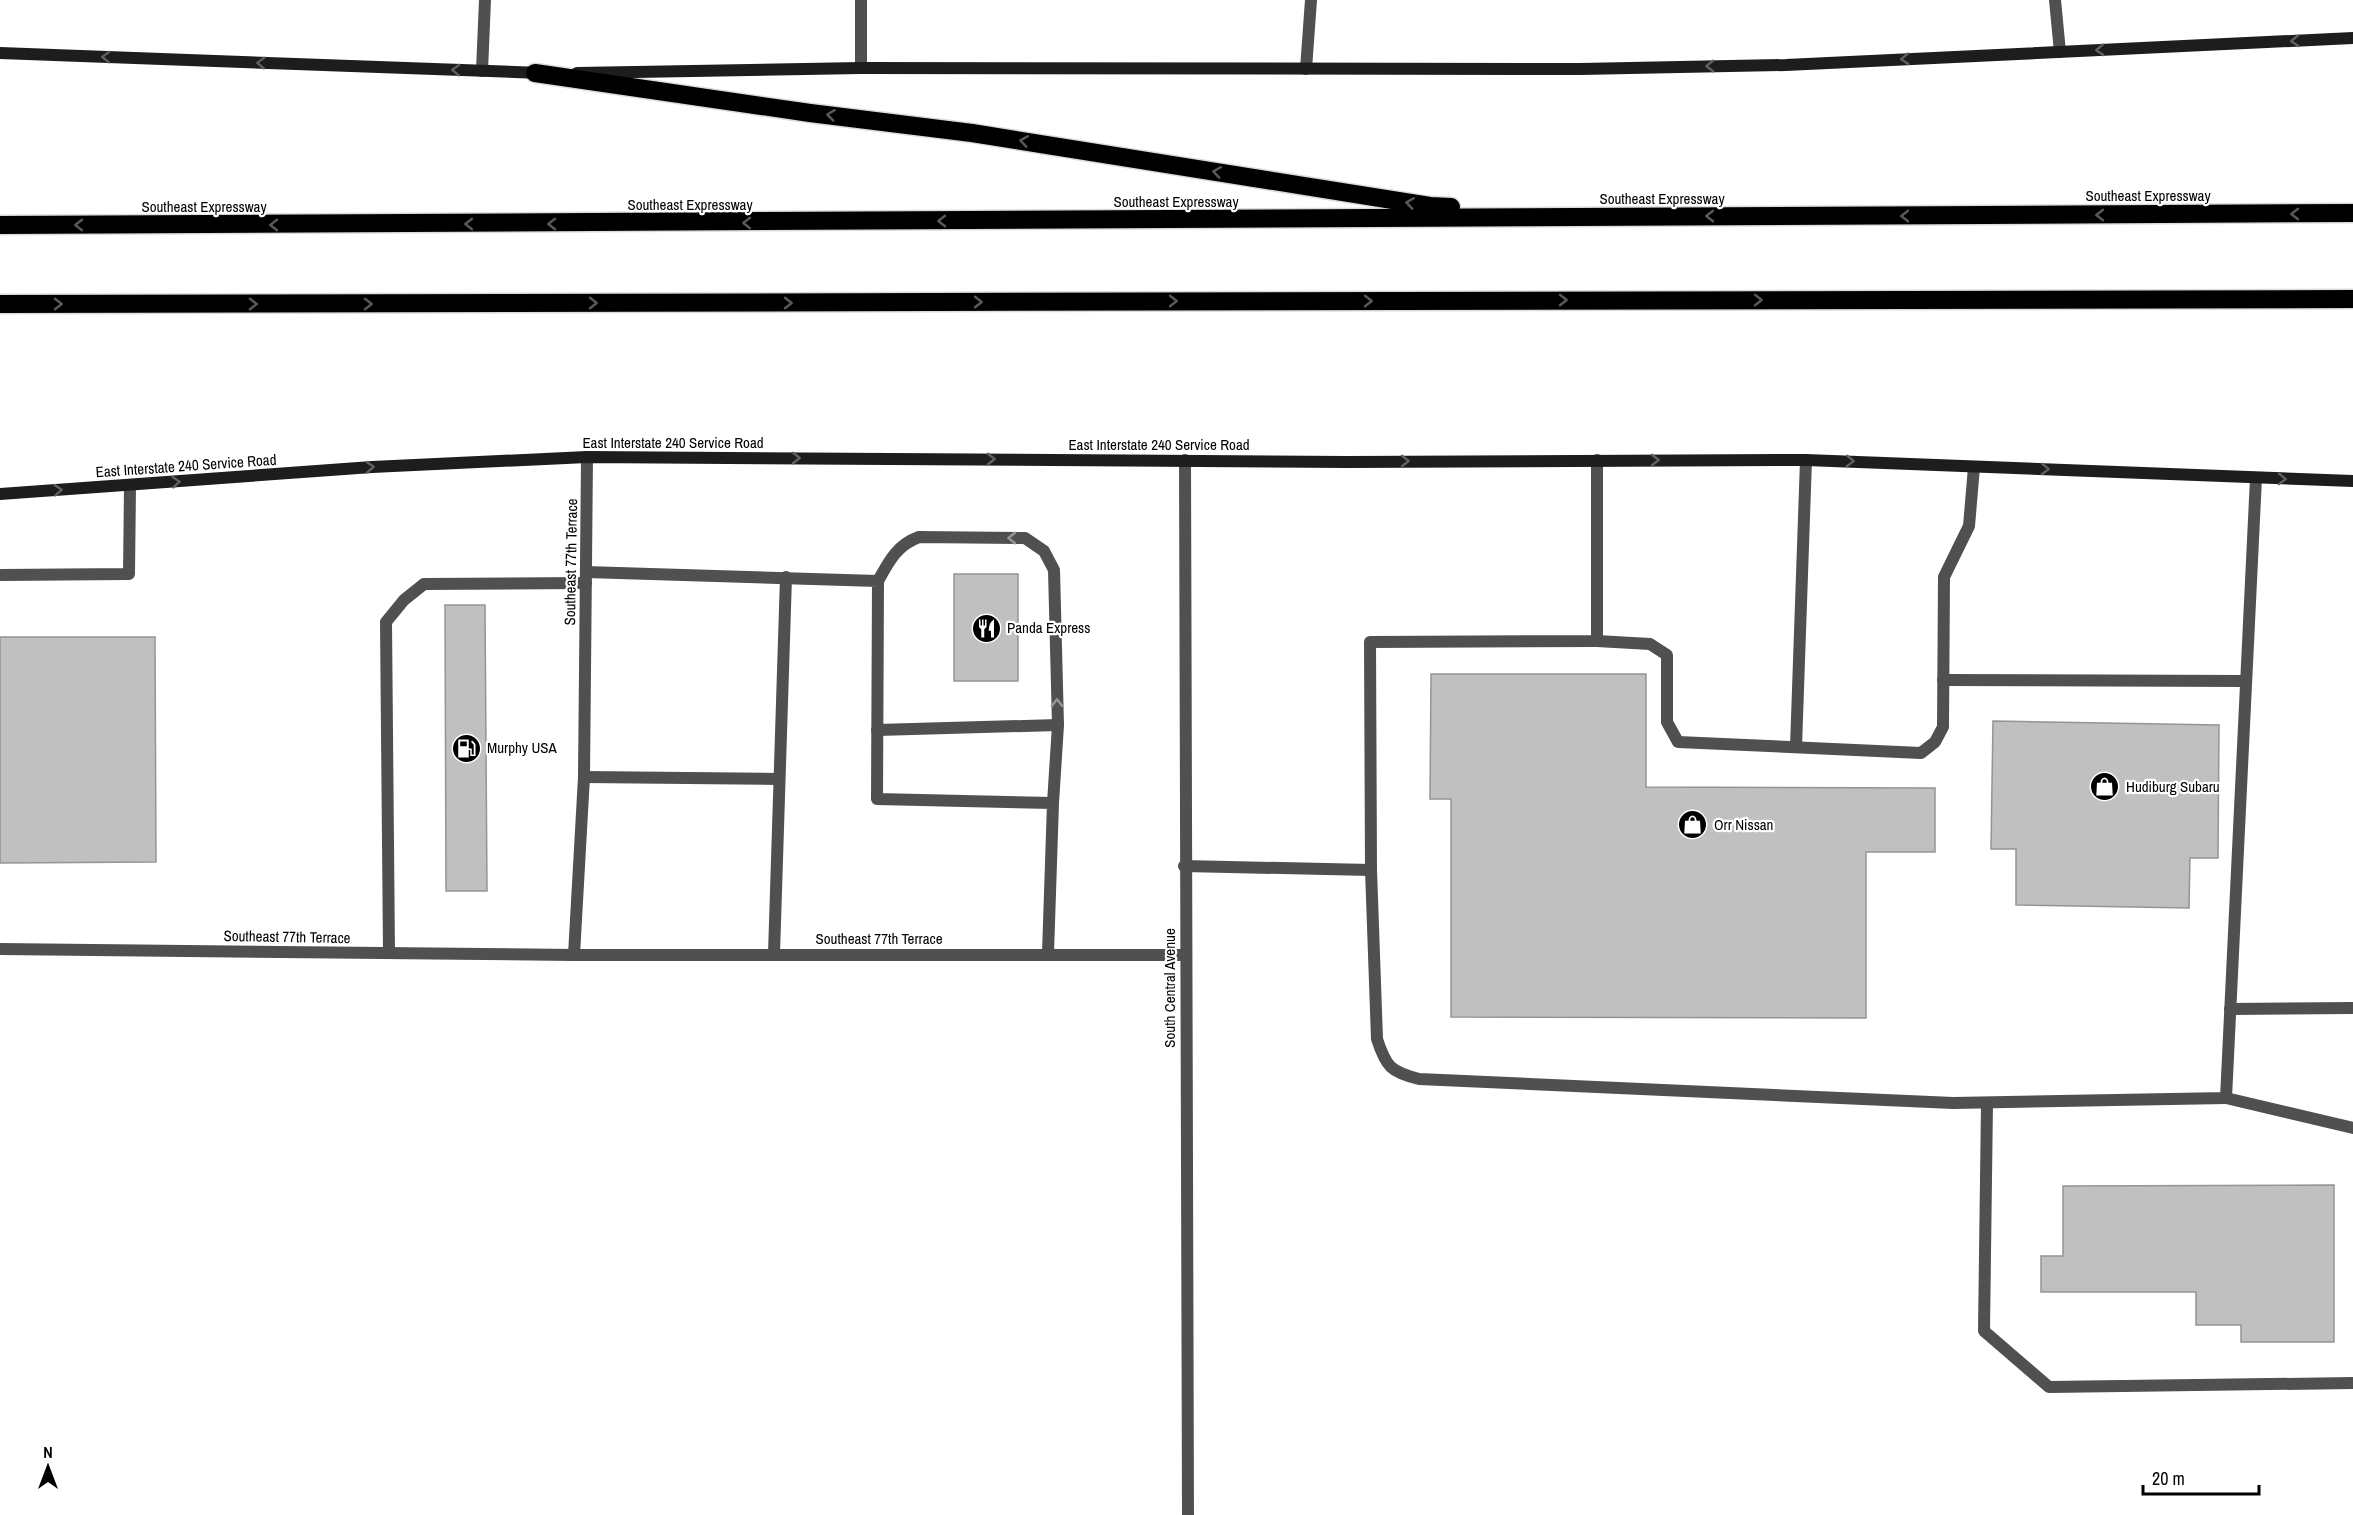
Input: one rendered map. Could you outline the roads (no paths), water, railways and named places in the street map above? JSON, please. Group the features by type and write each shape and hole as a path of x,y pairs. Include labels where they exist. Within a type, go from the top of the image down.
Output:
{"highway":[{"path":"535,73 810,113 972,133 1430,206 1657,217"},
{"name":"Southeast Expressway","path":"0,225 2353,213"},
{"path":"0,304 2353,298"}],"main road":[{"path":"0,53 535,73 861,68 1580,69 1774,65 2353,38"},
{"name":"East Interstate 240 Service Road","path":"0,494 372,466 587,457 1347,462 1806,459 2353,482"}],"street":[{"path":"482,71 485,0"},
{"path":"861,0 861,68"},
{"path":"1306,69 1311,0"},
{"path":"2055,0 2061,52"},
{"name":"Southeast 77th Terrace","path":"574,955 584,777 587,457"},
{"path":"1597,459 1597,641"},
{"path":"1796,747 1806,459"},
{"name":"South Central Avenue","path":"1185,460 1184,955 1188,1515"},
{"path":"1974,466 1969,526 1944,577 1943,727 1935,742 1921,753 1678,742 1667,722 1667,655 1650,644 1597,641 1370,642 1371,870 1377,1040 1382,1055 1396,1073 1431,1080 1953,1103 2226,1098 2353,1128"},
{"path":"2226,1098 2256,478"},
{"path":"0,575 129,574 130,486"},
{"path":"1048,953 1058,725 1054,570 1044,551 1025,538 919,537 905,542 892,555 878,581 877,799 1053,803"},
{"path":"389,953 386,622 404,600 424,584 586,577 786,577 878,581"},
{"path":"774,954 786,577"},
{"path":"1943,680 2245,681"},
{"path":"877,730 1058,725"},
{"path":"584,777 779,779"},
{"path":"1184,866 1371,870"},
{"name":"Southeast 77th Terrace","path":"0,948 574,955 1048,953 1184,955"},
{"path":"2230,1009 2353,1008"},
{"path":"1987,1102 1984,1331 2049,1387 2353,1383"}],"place":[{"name":"Panda Express","path":"986,628"},
{"name":"Murphy USA","path":"466,748"},
{"name":"Hudiburg Subaru","path":"2105,787"},
{"name":"Orr Nissan","path":"1693,825"}]}
